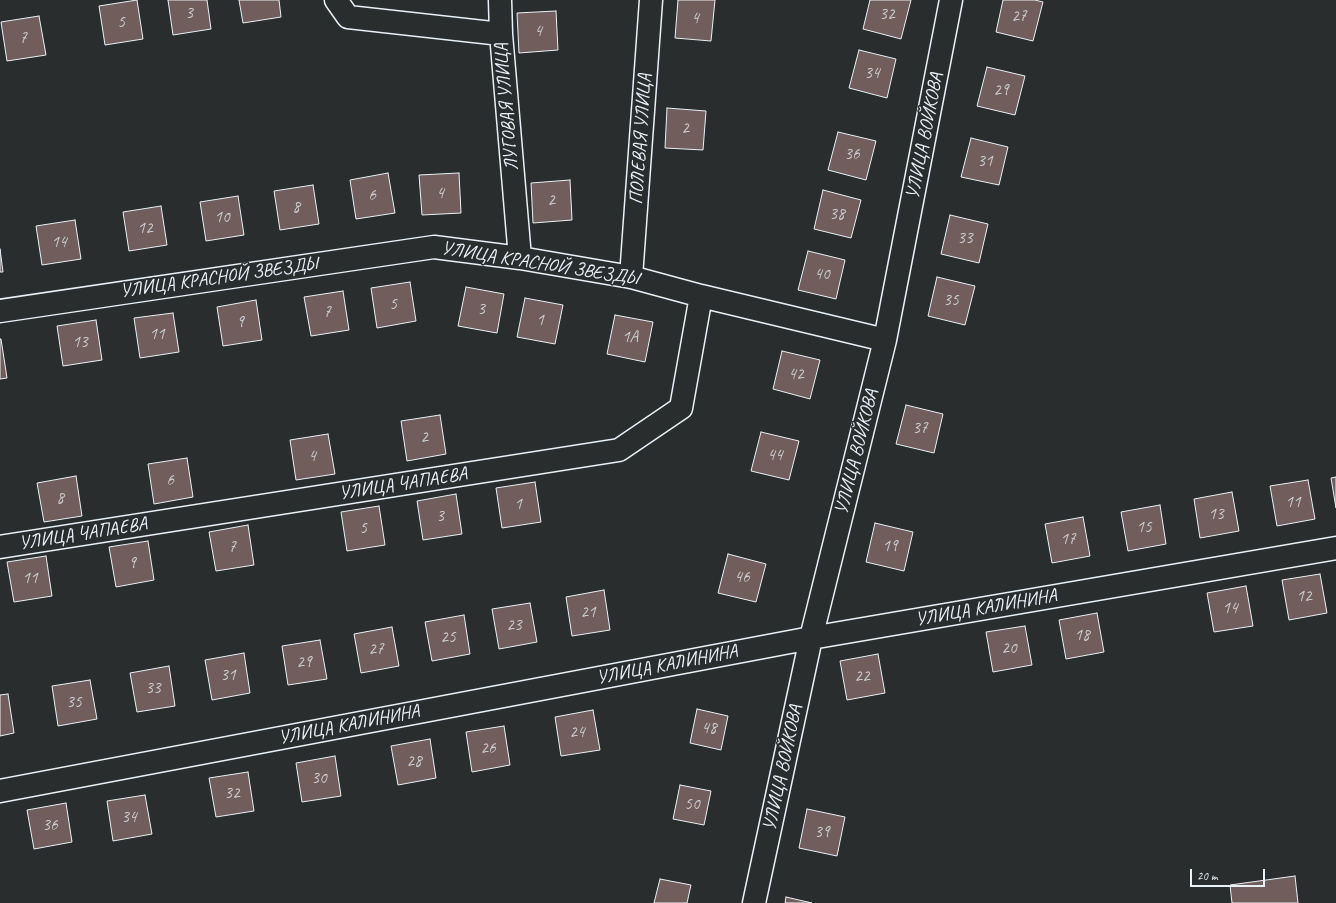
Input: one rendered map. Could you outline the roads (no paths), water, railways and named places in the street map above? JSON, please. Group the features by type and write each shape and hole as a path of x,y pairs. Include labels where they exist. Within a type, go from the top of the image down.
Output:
{"street":[{"name":"ЛУГОВАЯ УЛИЦА","path":"336,0 348,17 501,34 520,258"},
{"path":"500,0 501,34"},
{"name":"ПОЛЕВАЯ УЛИЦА","path":"631,277 651,0"},
{"name":"УЛИЦА ВОЙКОВА","path":"754,903 810,638 885,340 951,0"},
{"name":"УЛИЦА КРАСНОЙ ЗВЕЗДЫ","path":"0,310 434,247 520,258 631,277 701,296 885,340"},
{"name":"УЛИЦА ЧАПАЕВА","path":"0,547 619,450 681,408 701,296"},
{"name":"УЛИЦА КАЛИНИНА","path":"0,791 810,638 1336,548"}]}
